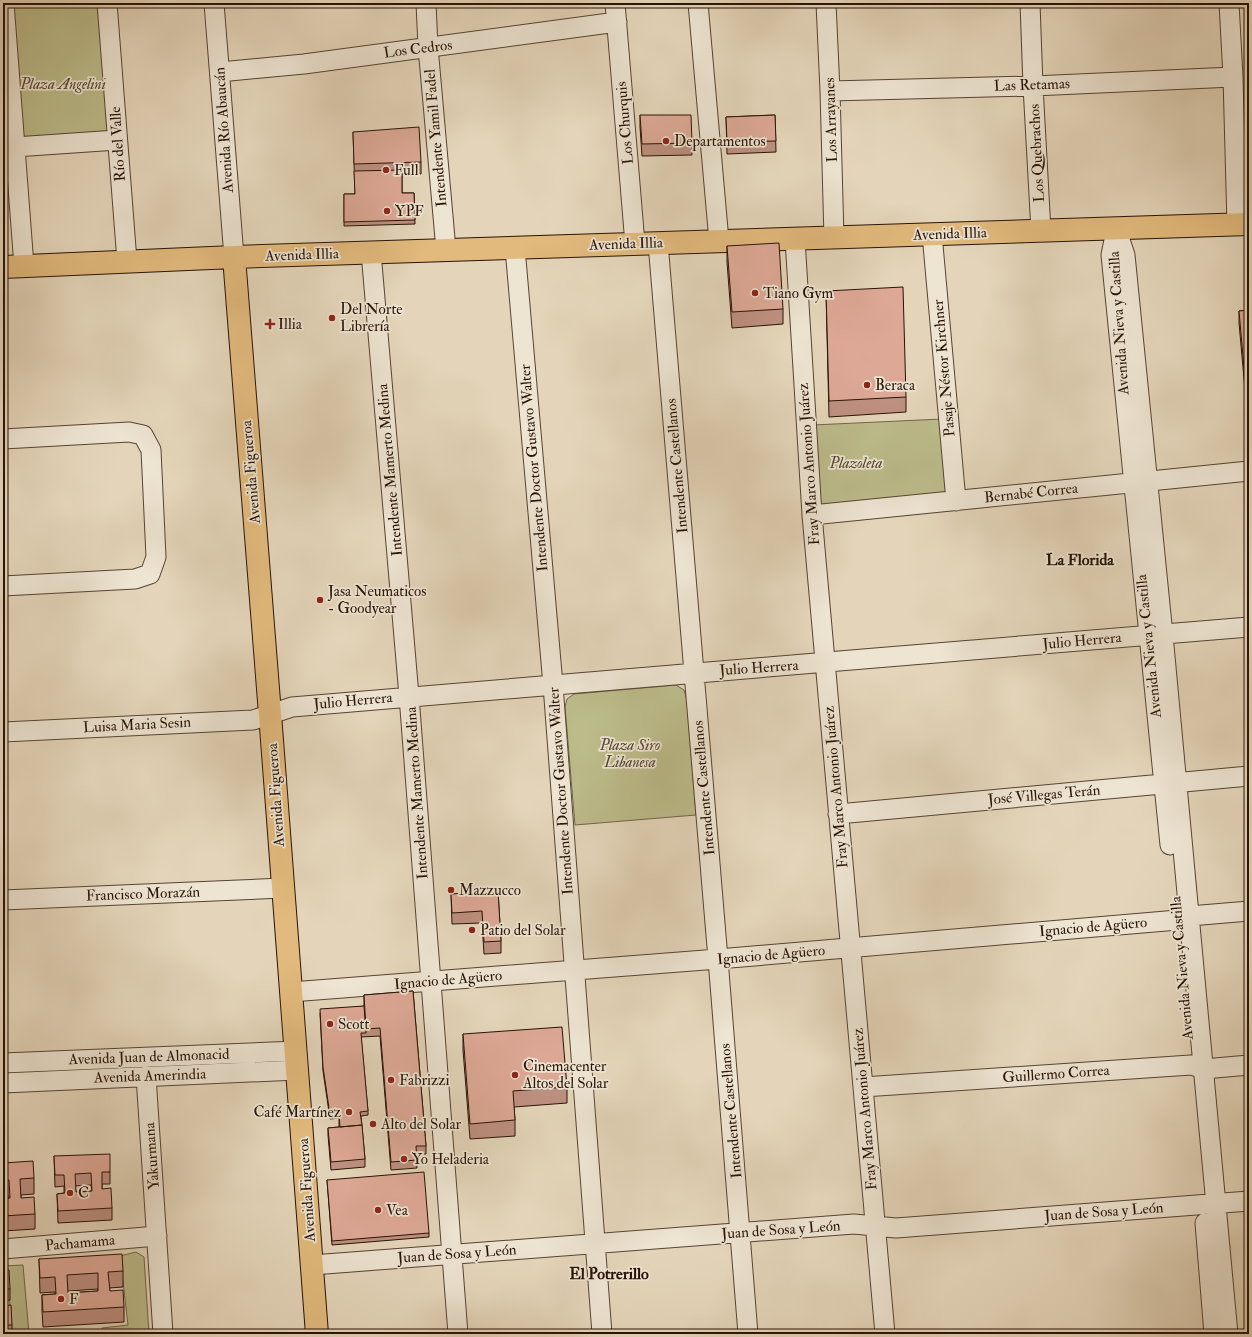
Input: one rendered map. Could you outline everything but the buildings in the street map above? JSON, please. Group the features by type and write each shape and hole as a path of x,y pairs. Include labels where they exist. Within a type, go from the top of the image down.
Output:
{"main road":[{"name":"Avenida Illia","path":"3,266 371,252 1243,224"},
{"name":"Avenida Figueroa","path":"234,257 317,1334"}],"street":[{"path":"4,3 24,266"},
{"name":"Río del Valle","path":"107,3 127,261"},
{"name":"Avenida Río Abaucán","path":"214,3 234,257"},
{"name":"Intendente Yamil Fadel","path":"426,3 428,48 446,250"},
{"name":"Los Churquis","path":"615,3 635,244"},
{"path":"698,3 719,241"},
{"name":"Los Arrayanes","path":"826,3 834,238"},
{"name":"Los Quebrachos","path":"1030,3 1041,231"},
{"path":"1229,3 1243,224"},
{"name":"Los Cedros","path":"220,72 304,64 617,22"},
{"name":"Las Retamas","path":"830,91 1033,86 1233,78"},
{"path":"15,147 117,140"},
{"name":"Avenida Nieva y Castilla","path":"1116,228 1125,254 1140,482 1184,918 1210,1204 1228,1334"},
{"name":"Pasaje Néstor Kirchner","path":"932,234 956,501"},
{"name":"Fray Marco Antonio Juárez","path":"795,239 812,515 885,1334"},
{"name":"Intendente Castellanos","path":"658,243 695,672 748,1334"},
{"name":"Intendente Doctor Gustavo Walter","path":"515,248 553,685 594,1244 602,1334"},
{"name":"Intendente Mamerto Medina","path":"371,252 409,696 458,1334"},
{"path":"3,439 128,432 144,435 151,450 156,557 150,574 135,579 3,586"},
{"name":"Bernabé Correa","path":"812,515 1249,471"},
{"name":"Julio Herrera","path":"270,714 292,707 409,696 1249,627"},
{"name":"Luisa Maria Sesin","path":"3,732 252,720 270,714"},
{"name":"José Villegas Terán","path":"838,814 1249,776"},
{"name":"Francisco Morazán","path":"3,900 283,888"},
{"name":"Ignacio de Agüero","path":"291,992 851,948 1249,911"},
{"name":"Avenida Juan de Almonacid","path":"3,1063 297,1061"},
{"name":"Avenida Amerindia","path":"3,1082 146,1076 297,1061"},
{"name":"Guillermo Correa","path":"863,1087 1249,1065"},
{"name":"Yakurmana","path":"146,1076 163,1334"},
{"name":"Juan de Sosa y León","path":"312,1265 854,1224 896,1228 1249,1201"},
{"name":"Avenida Nieva y Castilla","path":"1210,1204 1214,1334"},
{"name":"Pachamama","path":"3,1249 157,1236"}],"green space":[{"name":"Plaza Angelini","path":"11,3 101,3 113,148 23,154"},
{"name":"Plazoleta","path":"942,419 947,488 945,493 822,505 818,501 813,425"},
{"name":"Plaza Siro Libanesa","path":"676,685 684,690 687,701 696,815 575,825 565,707 567,699 574,694"},
{"path":"136,1252 144,1257 149,1334 103,1334 102,1328 128,1325 120,1256"},
{"path":"23,1265 29,1334 11,1334 9,1282 3,1282 3,1266"}],"place":[{"name":"Departamentos","path":"666,141"},
{"name":"Full","path":"386,170"},
{"name":"YPF","path":"387,211"},
{"name":"Tiano Gym","path":"755,293"},
{"name":"Del Norte Librería","path":"332,318"},
{"name":"Illia","path":"270,324"},
{"name":"Beraca","path":"867,385"},
{"name":"Jasa Neumaticos - Goodyear","path":"320,600"},
{"name":"Mazzucco","path":"451,890"},
{"name":"Patio del Solar","path":"472,930"},
{"name":"Scott","path":"330,1024"},
{"name":"Cinemacenter Altos del Solar","path":"515,1075"},
{"name":"Fabrizzi","path":"391,1080"},
{"name":"Café Martínez","path":"349,1112"},
{"name":"Alto del Solar","path":"373,1124"},
{"name":"Yo Heladeria","path":"404,1159"},
{"name":"C","path":"70,1193"},
{"name":"Vea","path":"378,1210"},
{"name":"F","path":"61,1299"}],"district":[{"name":"La Florida","path":"1080,560"},
{"name":"El Potrerillo","path":"609,1274"}]}
